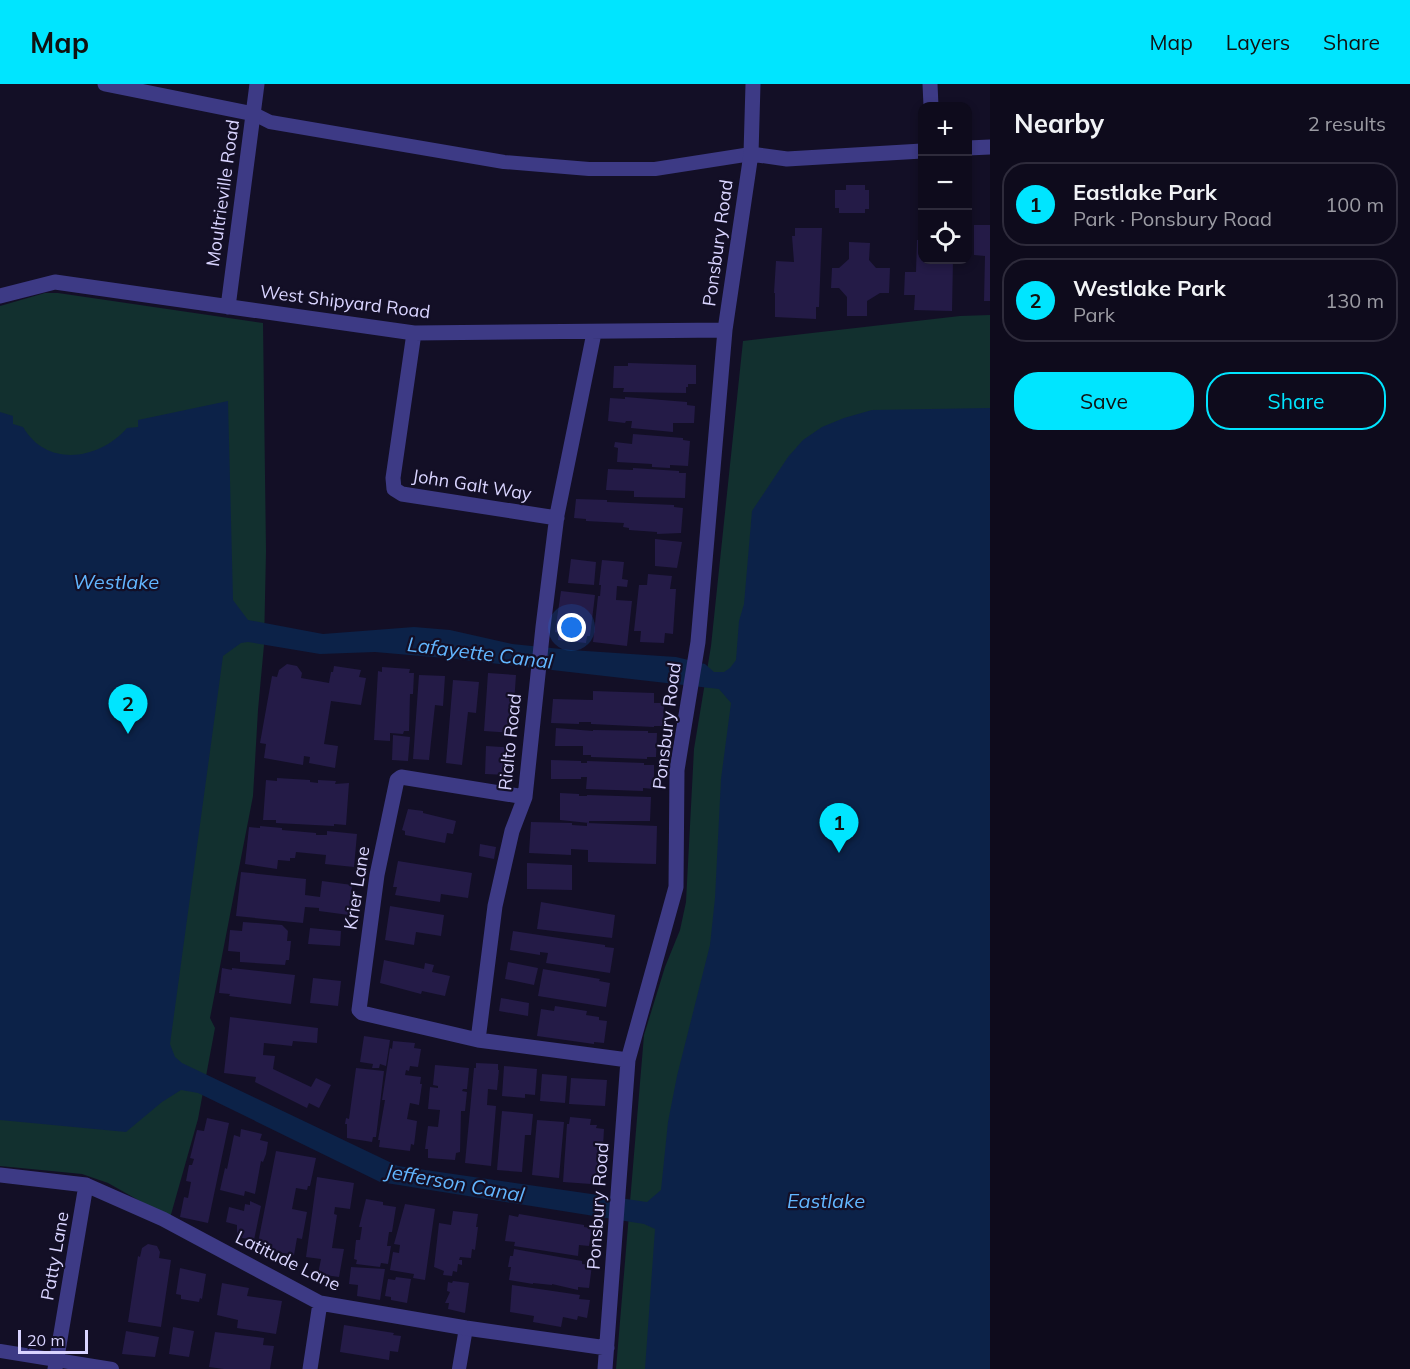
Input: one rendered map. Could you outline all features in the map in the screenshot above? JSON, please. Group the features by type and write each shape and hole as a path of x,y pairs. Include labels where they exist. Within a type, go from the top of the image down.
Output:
{"street":[{"path":"105,84 254,114"},
{"name":"Moultrieville Road","path":"228,307 257,84"},
{"name":"Ponsbury Road","path":"605,1369 628,1060 675,887 677,770 697,646 725,330 751,154 753,84"},
{"path":"930,84 932,102"},
{"path":"972,148 990,147"},
{"path":"751,154 787,159 918,151"},
{"name":"West Shipyard Road","path":"0,296 55,282 414,333 725,330"},
{"name":"John Galt Way","path":"414,333 393,478 394,489 402,494 557,518"},
{"name":"Rialto Road","path":"478,1040 495,906 512,831 525,797 536,684 557,518 594,333"},
{"name":"Krier Lane","path":"478,1040 362,1013 359,1010 377,875 397,780 401,777 525,797"},
{"path":"478,1040 628,1060"},
{"name":"Latitude Lane","path":"0,1175 87,1185 163,1219 320,1303 466,1328 607,1348"},
{"name":"Patty Lane","path":"56,1365 87,1185"},
{"path":"310,1369 320,1303"}],"lane":[{"path":"254,114 270,122 504,162 568,167 655,169 751,154"},
{"path":"459,1369 466,1328"},
{"path":"0,1351 56,1365 112,1369"}],"green space":[{"name":"Westlake","path":"45,293 263,323 266,551 264,645 253,796 210,1018 215,1028 198,1119 170,1218 108,1183 82,1174 0,1166 0,306"},
{"name":"Eastlake","path":"990,315 990,1369 616,1369 644,1035 665,967 680,930 686,902 694,749 711,646 743,341 960,316"}],"water":[{"name":"Eastlake","path":"228,401 233,600 248,620 323,634 414,627 450,630 512,644 676,657 705,664 714,672 724,672 736,660 739,621 744,604 752,511 788,457 803,440 822,427 872,410 990,408 990,1369 645,1369 655,1229 644,1224 380,1182 198,1093 181,1090 162,1102 126,1132 0,1120 0,412 13,416 13,424 23,427 33,440 45,449 59,454 74,455 88,453 102,447 127,428 138,427 138,420","holes":["248,642 320,654 375,652 456,659 719,689 731,703 721,779 715,898 710,945 677,1076 668,1122 661,1190 647,1202 398,1166 182,1063 175,1057 170,1044 223,656 241,643"]}],"building":[{"path":"846,185 865,185 865,190 869,190 869,209 865,209 865,213 839,213 839,208 835,208 835,190 846,190"},
{"path":"974,225 990,225 990,301 984,301 985,256 974,255"},
{"path":"795,228 822,228 819,307 816,307 816,319 775,317 776,261 794,262 792,236 795,236"},
{"path":"917,240 918,264 953,264 952,311 914,310 915,295 904,295 905,272 916,272"},
{"path":"849,242 870,243 869,260 876,268 890,268 889,293 880,293 867,301 867,316 847,316 847,297 839,288 831,288 832,268 839,268 849,259"},
{"path":"628,363 696,365 696,384 688,384 686,393 623,392 624,388 613,388 614,366 628,366"},
{"path":"625,397 687,402 687,405 695,406 694,423 673,423 673,432 631,428 632,421 625,423 608,421 610,398 625,399"},
{"path":"633,434 683,438 683,440 690,441 688,466 652,467 652,464 617,462 618,448 614,447 615,442 632,444"},
{"path":"633,468 686,473 685,498 634,497 634,491 606,490 608,469 633,470"},
{"path":"576,499 674,505 674,507 683,508 681,533 657,534 657,532 629,530 623,527 624,523 574,518"},
{"path":"655,539 682,542 677,568 655,566"},
{"path":"571,559 596,562 594,585 568,583"},
{"path":"602,560 624,562 622,579 628,580 627,587 617,586 616,600 632,601 627,646 593,642 598,596 600,596"},
{"path":"648,574 672,576 670,589 676,589 673,634 665,633 664,643 640,642 641,631 634,631 639,585 647,585"},
{"path":"561,591 595,595 590,636 587,636 586,643 558,640 559,633 555,632"},
{"path":"287,664 297,666 302,673 301,678 329,683 334,666 361,670 359,677 366,678 361,705 331,701 324,744 338,746 335,768 309,763 310,757 304,756 303,765 264,758 266,744 260,743 272,676 277,677 279,670"},
{"path":"382,667 410,669 409,673 414,673 413,694 410,694 409,731 404,731 403,734 390,733 390,741 374,740 378,671 382,672"},
{"path":"488,673 516,675 512,733 484,731"},
{"path":"419,675 445,676 443,706 435,705 429,760 413,759"},
{"path":"453,680 479,682 476,713 468,712 462,765 446,763"},
{"path":"593,691 654,693 654,703 664,703 663,726 591,724 591,722 551,723 553,699 593,700"},
{"path":"556,728 657,733 656,757 647,757 647,759 583,755 583,746 555,746"},
{"path":"393,735 410,737 408,761 392,760"},
{"path":"486,746 516,748 515,760 509,759 508,775 485,774"},
{"path":"551,760 654,765 654,789 643,788 643,791 586,789 587,777 551,779"},
{"path":"277,778 310,780 310,782 318,783 318,780 336,781 335,784 349,783 346,825 276,823 276,820 263,820 266,780 277,781"},
{"path":"560,793 579,794 579,796 651,797 650,821 589,821 589,823 560,820"},
{"path":"408,809 456,821 453,834 447,833 445,843 405,835 405,831 402,830"},
{"path":"531,822 572,823 572,825 587,826 587,823 657,826 656,864 588,862 588,850 571,849 571,855 529,853"},
{"path":"260,826 316,833 316,835 327,835 327,831 357,834 354,867 325,864 326,855 296,852 295,858 290,858 290,861 278,860 277,869 245,864 249,827 260,828"},
{"path":"480,844 496,847 494,859 479,856"},
{"path":"398,861 472,873 468,898 441,894 440,902 395,895 397,887 393,887"},
{"path":"527,863 572,865 572,890 527,889"},
{"path":"241,872 306,879 305,895 320,897 322,881 352,885 349,915 305,907 303,923 236,916"},
{"path":"541,902 615,915 612,938 537,929"},
{"path":"390,906 444,915 441,936 416,932 414,945 385,940"},
{"path":"243,922 282,925 288,931 287,941 291,941 289,960 286,960 285,965 240,962 240,952 228,951 230,930 242,931"},
{"path":"310,928 341,931 340,946 308,944"},
{"path":"513,931 614,948 610,973 546,963 548,953 540,952 540,955 510,950"},
{"path":"384,960 424,969 425,963 434,965 432,972 450,976 445,996 422,991 421,994 380,983"},
{"path":"508,962 538,968 534,985 505,979"},
{"path":"222,968 295,975 291,1004 219,993"},
{"path":"543,969 600,979 599,981 610,983 606,1007 538,996"},
{"path":"313,978 341,981 338,1006 310,1003"},
{"path":"501,998 529,1003 528,1016 499,1011"},
{"path":"555,1006 587,1011 586,1015 607,1021 604,1043 594,1042 594,1044 537,1036 541,1009 554,1011"},
{"path":"230,1017 318,1028 317,1043 293,1041 292,1046 264,1043 263,1055 275,1056 273,1069 311,1087 316,1078 331,1085 319,1108 309,1103 307,1108 255,1082 256,1077 224,1073"},
{"path":"364,1036 390,1040 386,1066 380,1064 379,1068 372,1068 373,1064 360,1062"},
{"path":"393,1041 415,1043 414,1048 421,1049 418,1067 410,1066 405,1075 421,1077 420,1084 422,1084 419,1105 410,1103 407,1119 417,1121 414,1145 411,1144 410,1151 379,1147 380,1140 378,1140 385,1100 382,1100"},
{"path":"476,1063 498,1064 499,1070 497,1090 488,1089 487,1105 496,1106 491,1166 465,1163"},
{"path":"435,1065 469,1068 467,1089 462,1091 467,1092 465,1111 461,1111 460,1152 456,1153 455,1160 428,1158 428,1149 425,1149 428,1126 438,1127 440,1110 428,1109 430,1087 438,1088 433,1085"},
{"path":"504,1066 537,1069 535,1095 525,1094 525,1098 502,1096"},
{"path":"356,1068 384,1071 376,1137 373,1137 372,1142 347,1138 347,1124 345,1124 346,1118 349,1119"},
{"path":"542,1074 567,1076 565,1103 540,1101"},
{"path":"571,1078 607,1080 605,1106 569,1104"},
{"path":"502,1111 533,1114 531,1135 525,1135 522,1172 497,1170"},
{"path":"570,1117 591,1119 590,1125 597,1125 596,1128 604,1129 601,1182 591,1182 591,1184 563,1182 567,1124 569,1124"},
{"path":"207,1118 229,1123 208,1223 180,1217 184,1197 188,1198 191,1182 186,1181 189,1165 192,1165 194,1159 190,1158 197,1130 204,1131"},
{"path":"537,1120 564,1122 559,1178 532,1175"},
{"path":"241,1129 262,1134 260,1140 268,1142 266,1154 263,1162 261,1161 255,1194 245,1191 244,1196 220,1190 234,1135 240,1137"},
{"path":"276,1151 316,1158 310,1186 307,1190 296,1188 292,1209 307,1212 302,1239 297,1238 294,1255 257,1248"},
{"path":"317,1177 354,1183 350,1209 335,1207 334,1214 337,1215 332,1248 344,1249 339,1277 318,1274 321,1259 306,1257"},
{"path":"366,1199 396,1207 387,1246 391,1246 388,1264 381,1263 380,1267 356,1264 357,1260 354,1259 356,1240 360,1240 362,1227 359,1227"},
{"path":"250,1201 261,1206 254,1240 237,1237 237,1225 226,1222 229,1207 244,1211 245,1204 250,1205"},
{"path":"405,1204 435,1209 425,1280 413,1278 414,1274 390,1270 393,1252 399,1253 400,1245 394,1244"},
{"path":"453,1211 478,1214 476,1227 478,1227 475,1250 472,1249 471,1258 460,1257 462,1265 458,1264 457,1272 453,1271 452,1276 443,1275 444,1271 434,1267 439,1223 451,1225"},
{"path":"519,1214 592,1228 589,1246 579,1245 578,1256 514,1246 515,1242 505,1241 509,1215 518,1217"},
{"path":"148,1244 157,1246 160,1252 159,1258 171,1260 161,1327 128,1322 138,1256 140,1257 142,1248"},
{"path":"514,1249 582,1261 582,1264 592,1265 589,1288 578,1287 578,1290 552,1284 509,1280 511,1267 508,1267"},
{"path":"351,1267 385,1269 380,1300 357,1296 358,1285 349,1284"},
{"path":"180,1268 206,1274 202,1299 200,1298 199,1302 181,1299 181,1295 176,1294"},
{"path":"396,1277 411,1279 407,1303 391,1300 391,1297 385,1296 388,1279 395,1280"},
{"path":"448,1282 469,1283 465,1313 448,1309 449,1303 445,1303 450,1292 447,1291"},
{"path":"222,1283 249,1288 247,1296 282,1301 276,1334 237,1328 238,1320 217,1315"},
{"path":"512,1285 580,1295 579,1299 590,1300 587,1318 578,1316 577,1320 563,1317 561,1327 533,1322 534,1316 510,1312"},
{"path":"344,1325 401,1336 398,1352 390,1351 389,1360 340,1352"},
{"path":"173,1327 194,1331 189,1357 169,1354"},
{"path":"126,1331 159,1337 155,1357 122,1354"},
{"path":"215,1332 264,1338 263,1345 274,1346 270,1369 209,1367"}],"place":[{"name":"Westlake Park","path":"128,734"},
{"name":"Eastlake Park","path":"839,853"}],"water label":[{"name":"Lafayette Canal","path":"480,653"},
{"name":"Jefferson Canal","path":"455,1183"}]}
